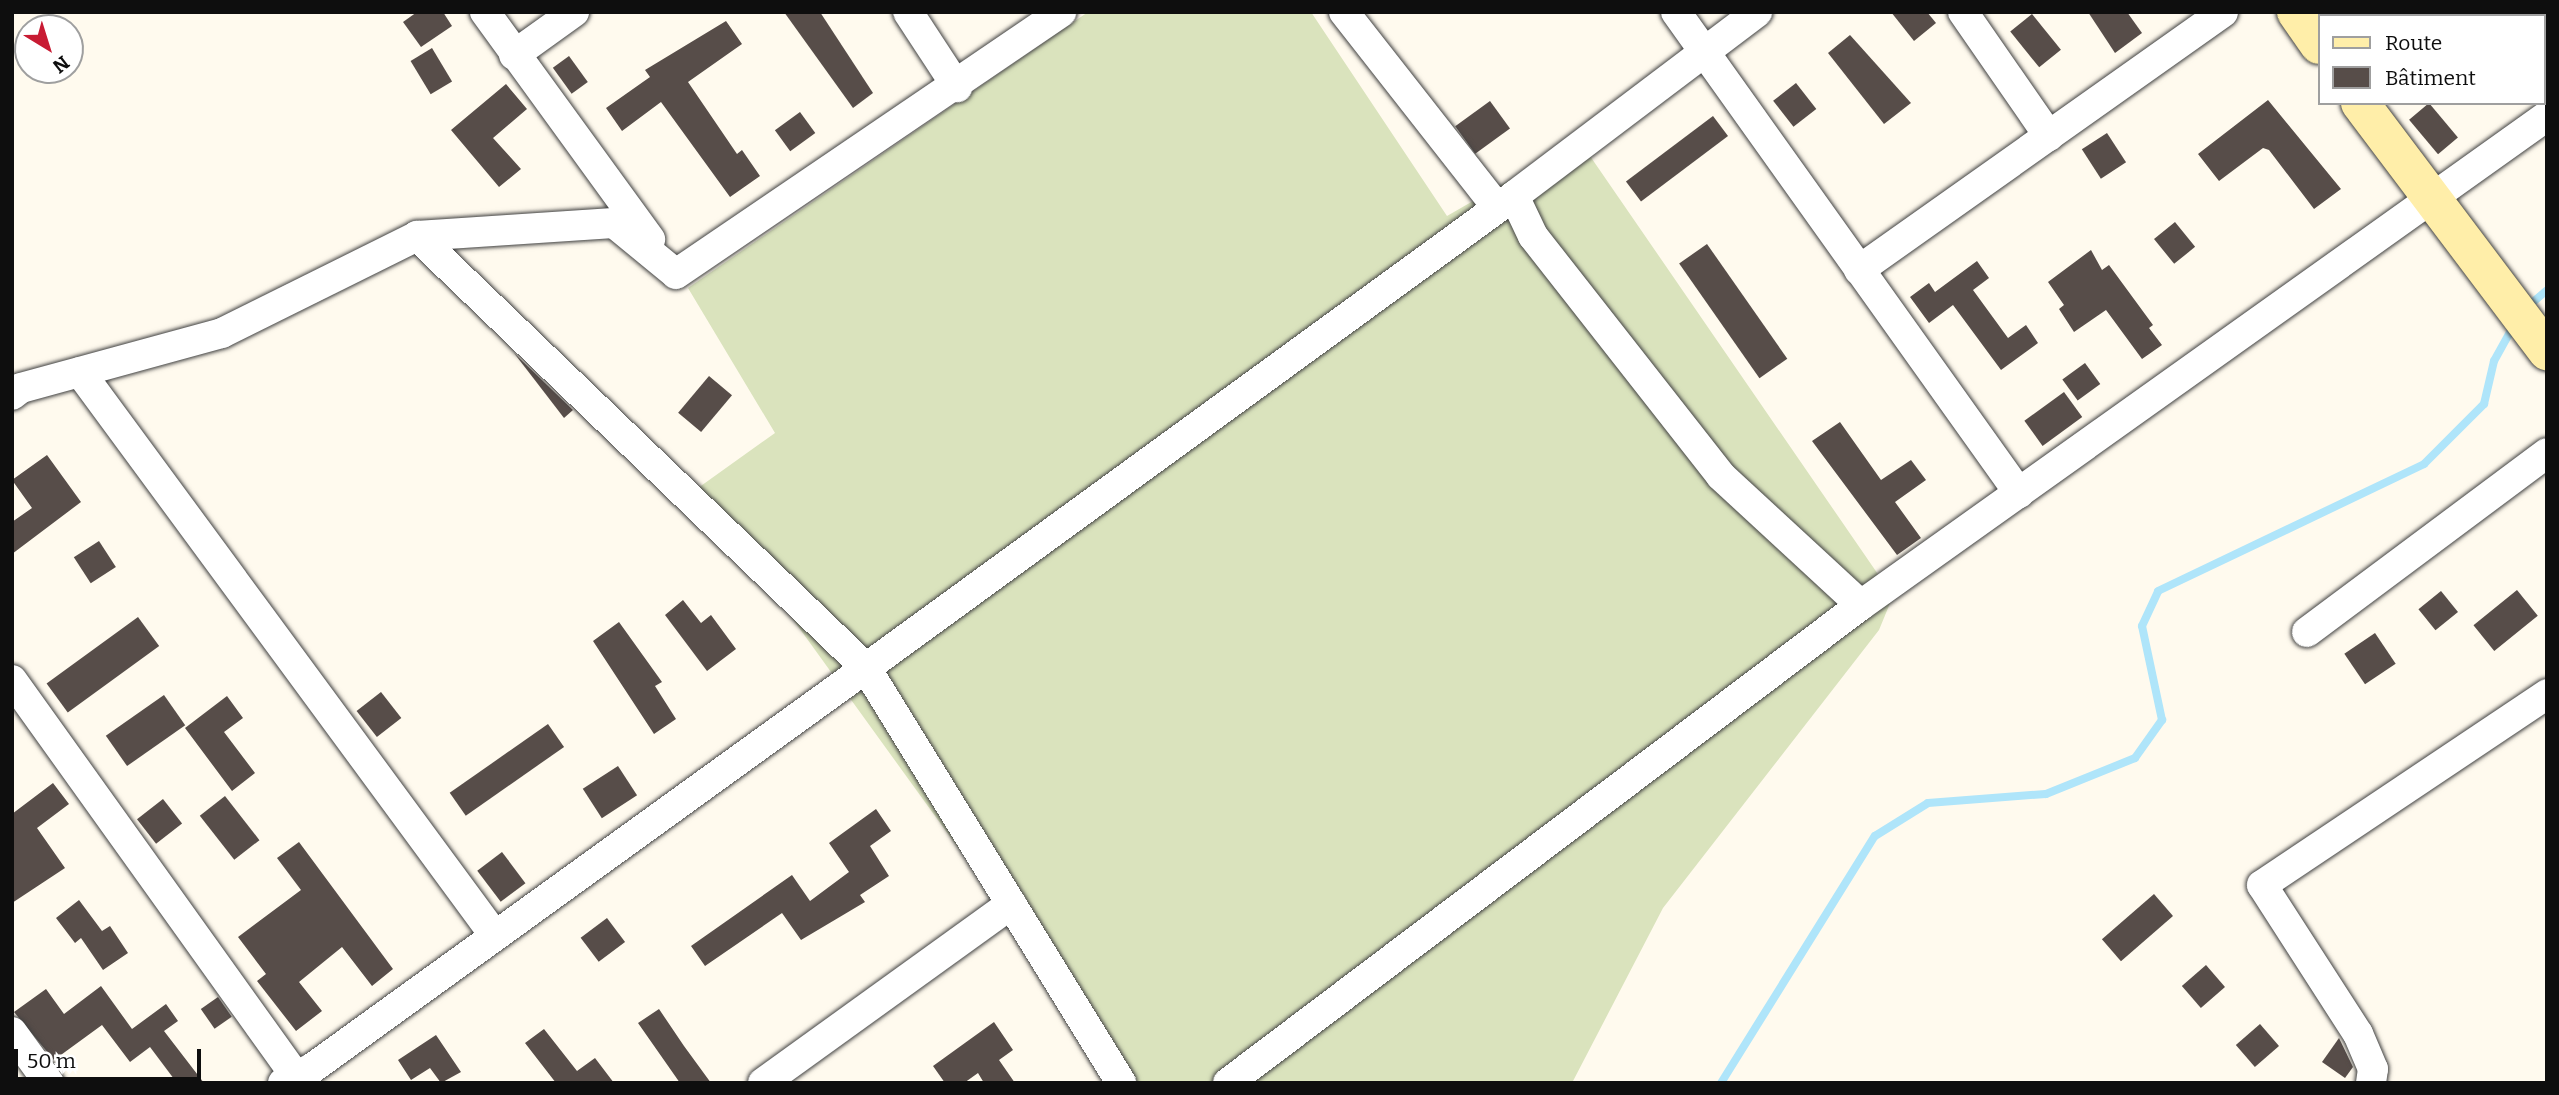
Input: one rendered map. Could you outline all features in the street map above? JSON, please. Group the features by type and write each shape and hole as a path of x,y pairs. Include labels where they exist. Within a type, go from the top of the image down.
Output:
{"main road":[{"path":"2296,12 2318,45"},
{"path":"2361,105 2427,196 2540,342"}],"street":[{"path":"485,12 676,274"},
{"path":"514,55 574,12"},
{"path":"908,12 957,87"},
{"path":"676,274 957,87 1062,12"},
{"path":"1344,12 1506,202 1721,476 1861,606"},
{"path":"1676,12 2019,493"},
{"path":"12,680 293,1080 866,668 1506,202 1703,48 1756,12"},
{"path":"1963,12 2049,136"},
{"path":"1859,270 2223,12"},
{"path":"1227,1083 1861,606 2427,196 2547,116"},
{"path":"12,395 80,372 222,333 417,236 614,223 676,274"},
{"path":"417,236 866,668 1121,1083"},
{"path":"80,372 495,936"},
{"path":"2307,632 2547,453"},
{"path":"2377,1078 2358,1034 2262,885 2547,694"},
{"path":"763,1083 1012,904"},
{"path":"12,1032 49,1083"}],"green space":[{"path":"1088,12 1311,12 1447,216 1579,140 1893,596 1879,630 1663,908 1572,1083 1128,1083 698,488 775,433 688,288"}],"building":[{"path":"417,12 443,12 452,26 421,47 403,22"},
{"path":"784,12 820,12 873,93 853,108"},
{"path":"1891,12 1927,12 1936,23 1914,41"},
{"path":"2088,12 2127,12 2142,33 2115,53"},
{"path":"2032,14 2061,50 2039,67 2010,32"},
{"path":"726,21 742,44 688,82 737,154 742,150 760,176 730,197 661,102 622,131 606,108 650,77 645,70"},
{"path":"1850,35 1911,103 1884,124 1828,53"},
{"path":"432,48 452,81 431,94 411,61"},
{"path":"569,56 588,82 572,94 553,68"},
{"path":"1796,83 1816,109 1793,127 1773,101"},
{"path":"506,84 527,109 493,138 521,169 499,187 451,130"},
{"path":"2268,100 2341,189 2314,209 2269,150 2263,148 2219,181 2198,154"},
{"path":"1490,101 1510,129 1475,154 1455,126"},
{"path":"2427,105 2431,105 2458,137 2438,154 2409,120"},
{"path":"800,112 815,133 790,151 775,130"},
{"path":"1713,116 1728,136 1641,202 1626,182"},
{"path":"2107,133 2126,162 2101,179 2082,149"},
{"path":"2175,222 2195,247 2174,264 2154,239"},
{"path":"1707,244 1787,359 1759,378 1679,264"},
{"path":"2091,250 2102,270 2109,265 2153,325 2149,328 2162,345 2142,359 2106,310 2074,332 2059,309 2064,305 2048,282"},
{"path":"1977,261 1989,278 1973,290 2008,338 2026,325 2038,343 2001,370 1953,305 1929,323 1910,297 1929,283 1935,292"},
{"path":"514,353 573,410 564,418"},
{"path":"2085,363 2100,384 2078,400 2062,379"},
{"path":"709,376 732,395 701,432 678,413"},
{"path":"2064,392 2082,417 2043,446 2024,421"},
{"path":"1840,422 1881,480 1911,460 1926,480 1895,502 1921,538 1897,555 1812,441"},
{"path":"47,455 81,502 12,554 12,522 32,508 12,480"},
{"path":"99,541 116,567 91,583 74,557"},
{"path":"2517,590 2538,616 2494,651 2473,625"},
{"path":"2441,591 2458,612 2435,630 2418,609"},
{"path":"683,600 701,623 711,615 736,649 707,671 665,615"},
{"path":"138,617 159,646 68,713 47,683"},
{"path":"619,622 662,682 655,686 676,719 654,734 593,641"},
{"path":"2375,633 2396,664 2365,684 2344,654"},
{"path":"381,692 401,718 377,737 357,711"},
{"path":"164,695 185,725 127,766 106,736"},
{"path":"227,696 243,718 224,732 255,773 232,791 185,728"},
{"path":"548,724 564,747 466,816 450,793"},
{"path":"618,766 637,795 602,818 583,789"},
{"path":"53,783 69,804 37,828 65,868 12,903 12,814"},
{"path":"225,796 259,840 234,860 200,816"},
{"path":"163,799 182,823 156,844 137,819"},
{"path":"876,809 891,831 870,846 889,876 860,895 865,902 801,940 782,913 705,966 691,946 792,875 810,901 849,872 829,843"},
{"path":"299,842 393,969 372,986 342,947 299,982 322,1011 296,1031 257,981 266,974 238,937 301,890 277,858"},
{"path":"502,852 525,883 501,902 477,871"},
{"path":"2154,894 2173,916 2121,961 2102,939"},
{"path":"79,900 102,931 110,926 128,953 103,970 81,938 75,943 56,918"},
{"path":"607,918 625,942 599,962 581,938"},
{"path":"2206,965 2225,987 2201,1008 2182,986"},
{"path":"101,986 132,1029 166,1004 178,1021 164,1031 204,1083 177,1083 150,1047 130,1062 102,1025 54,1060 14,1012 46,989 64,1014"},
{"path":"218,997 232,1017 215,1029 201,1009"},
{"path":"659,1009 711,1083 680,1083 638,1023"},
{"path":"994,1022 1013,1050 999,1060 1015,1083 984,1083 978,1073 964,1083 945,1083 933,1066"},
{"path":"2260,1024 2279,1046 2255,1067 2236,1045"},
{"path":"544,1029 577,1071 595,1058 614,1083 556,1083 525,1043"},
{"path":"436,1035 461,1072 441,1083 430,1068 411,1080 398,1060"},
{"path":"2339,1038 2353,1067 2345,1078 2322,1062"}],"waterway":[{"path":"2527,307 2547,290"},
{"path":"1721,1083 1875,836 1928,803 2046,794 2135,758 2162,720 2142,626 2158,591 2424,464 2484,404 2494,361 2513,327"}]}
